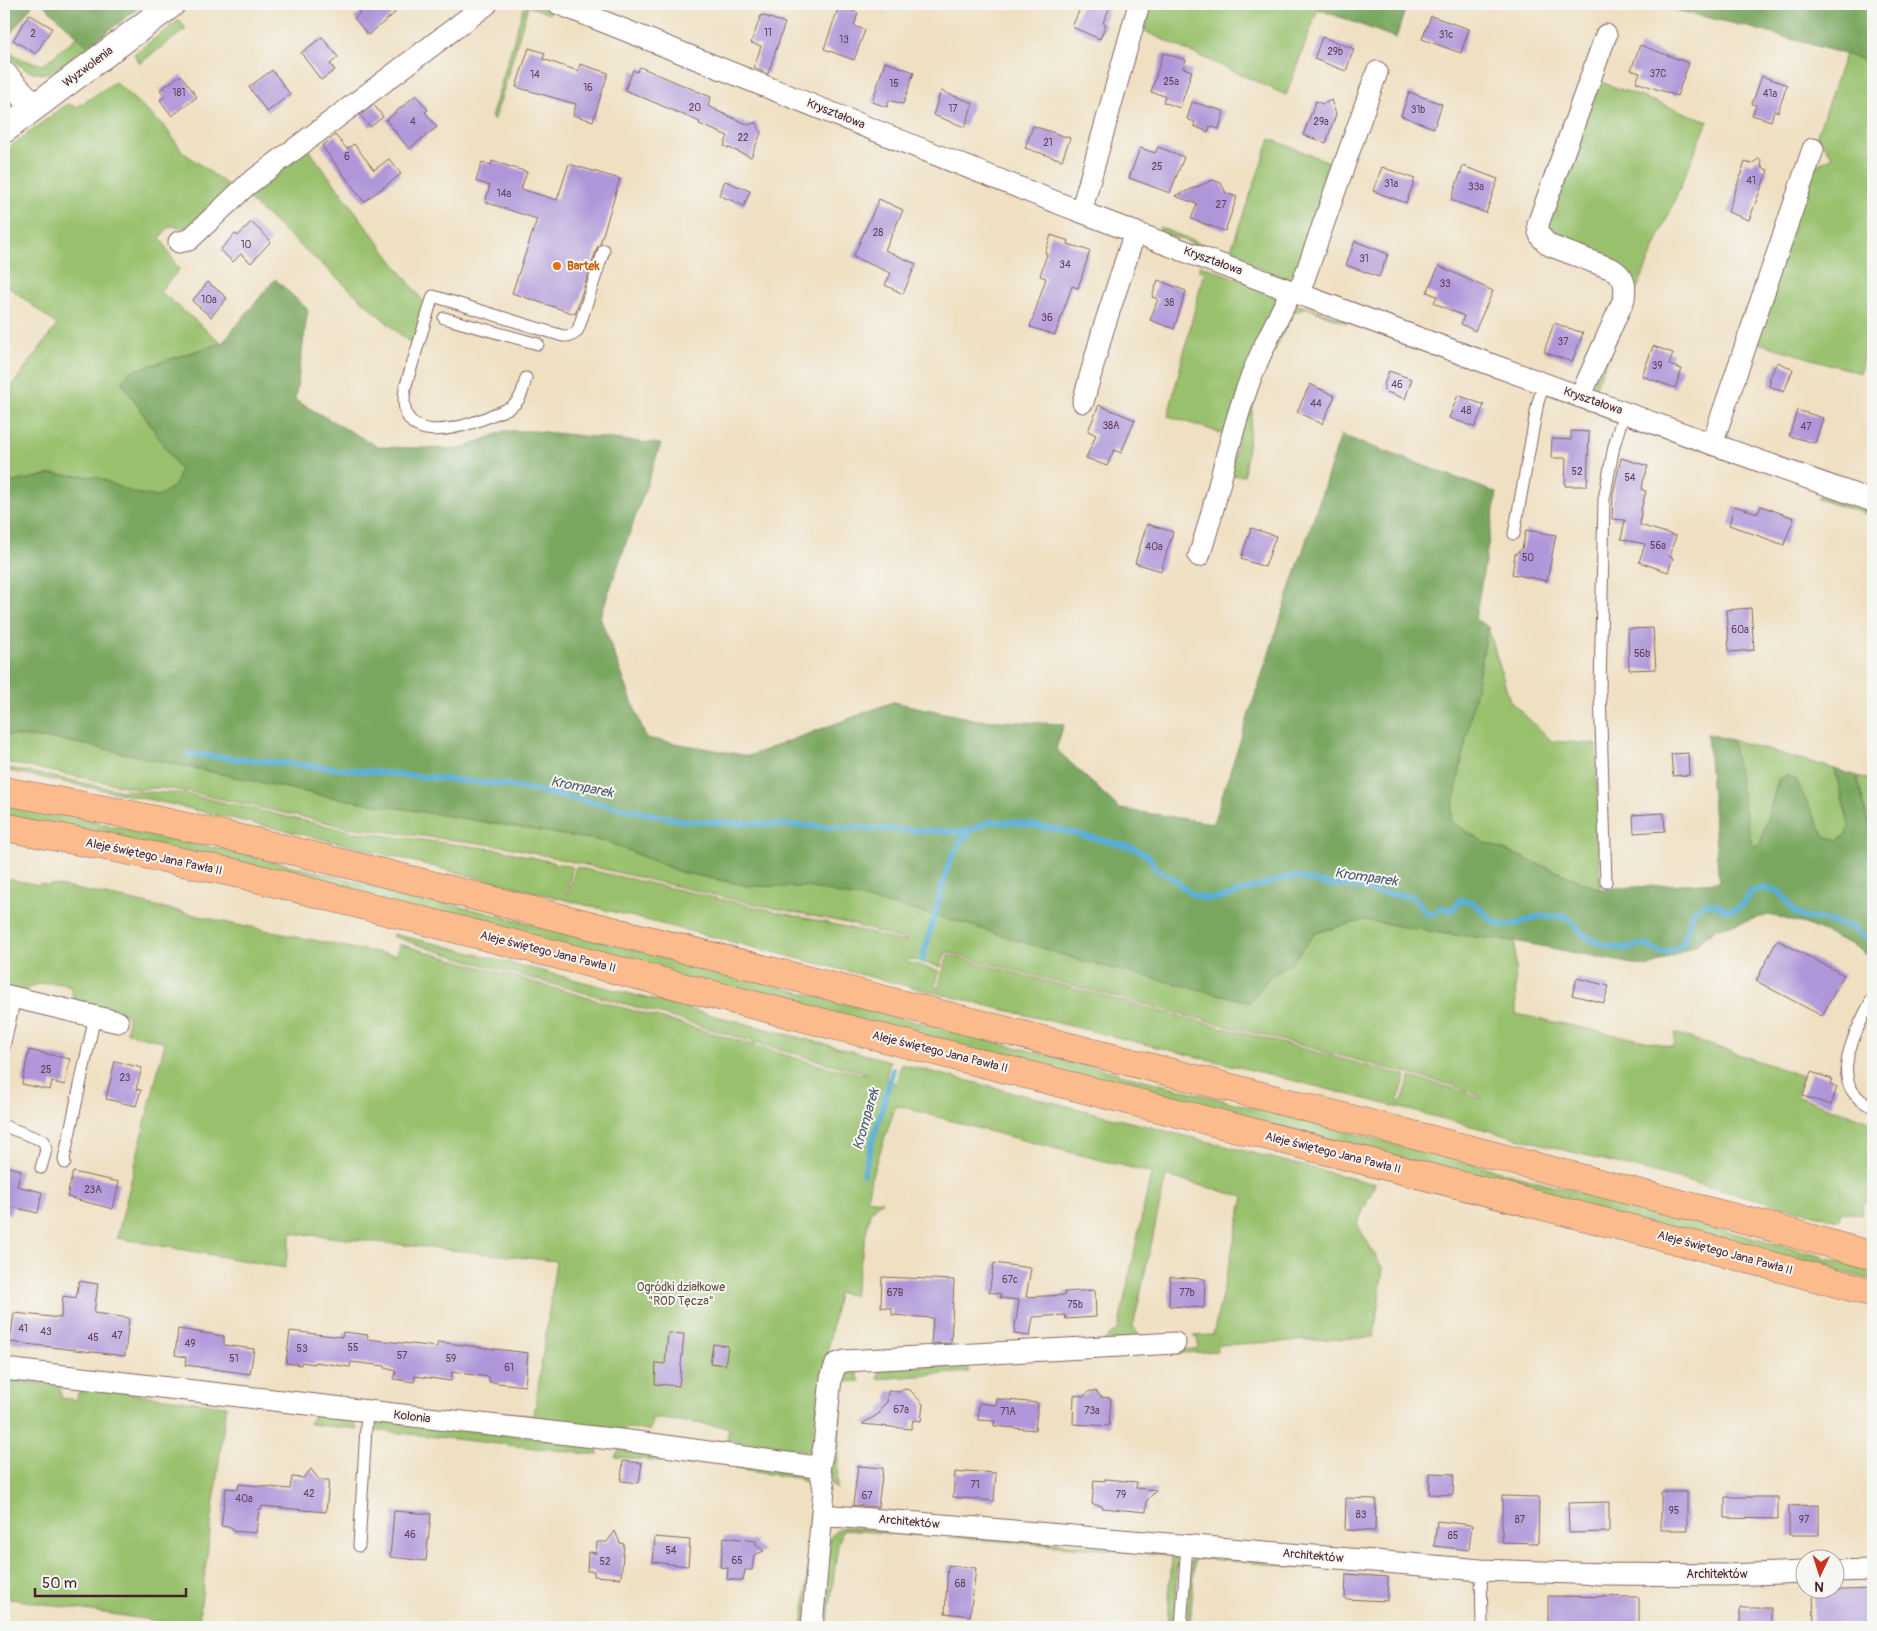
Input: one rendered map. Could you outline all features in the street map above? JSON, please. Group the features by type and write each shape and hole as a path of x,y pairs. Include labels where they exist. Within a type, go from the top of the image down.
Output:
{"highway":[{"path":"4,791 184,826 386,874 1173,1073 1764,1225 1873,1256"},
{"name":"Aleje świętego Jana Pawła II","path":"4,827 120,849 253,878 1699,1246 1873,1293"},
{"path":"1764,1225 1873,1240"}],"street":[{"name":"Wyzwolenia","path":"4,130 172,4"},
{"path":"179,242 188,240 247,185 487,4"},
{"name":"Kryształowa","path":"559,4 1081,212 1544,384 1873,501"},
{"path":"1081,212 1139,4"},
{"path":"1580,397 1624,299 1626,287 1619,274 1612,269 1551,246 1542,240 1538,232 1538,224 1606,35"},
{"path":"1199,556 1214,511 1244,396 1252,373 1295,291 1377,72"},
{"path":"4,75 34,107"},
{"path":"1712,444 1813,149"},
{"path":"1083,402 1103,330 1135,232"},
{"path":"9,996 118,1022"},
{"path":"812,1627 824,1489 818,1469 824,1446 831,1378 836,1364 845,1361 1175,1343"},
{"name":"Kolonia","path":"4,1369 637,1442 809,1466 818,1469"},
{"name":"Architektów","path":"822,1515 1481,1570 1726,1575 1794,1572"},
{"path":"1844,1571 1873,1570"}],"lane":[{"path":"526,378 522,395 511,407 477,421 449,429 424,429 409,420 405,412 403,401 405,388 433,296 563,336 571,336 579,327 604,250"},
{"path":"444,318 538,344"},
{"path":"1514,534 1538,402 1544,384"},
{"path":"1606,882 1600,691 1604,499 1614,446 1624,412"},
{"path":"4,1047 9,996"},
{"path":"1871,1001 1849,1055 1846,1074 1851,1090 1873,1107"},
{"path":"65,1163 64,1159 95,1016"},
{"path":"4,1126 44,1141 46,1150 41,1168"},
{"path":"359,1546 367,1412"},
{"path":"1181,1627 1186,1545"},
{"path":"1481,1570 1482,1627"}],"green space":[{"path":"4,4 33,4 4,42"},
{"path":"43,4 144,4 88,46"},
{"path":"528,4 551,10 549,14 528,6 495,119 491,118 523,9"},
{"path":"1151,4 1320,4 1286,95 1144,31"},
{"path":"1320,4 1407,4 1396,38 1318,9"},
{"path":"1649,4 1873,4 1873,62 1748,27"},
{"path":"179,20 186,29 140,63 134,54"},
{"path":"78,36 88,46 61,67 45,73 29,71 4,52 4,47 21,59 43,65"},
{"path":"1845,54 1873,62 1873,308 1860,373 1755,342 1725,427 1730,440 1781,457 1776,459 1728,440 1724,436 1723,421 1810,171 1814,166 1833,157 1817,135"},
{"path":"1598,81 1708,121 1594,391 1591,386 1631,290 1548,238 1548,210"},
{"path":"115,82 165,127 183,152 229,186 187,228 170,226 160,237 179,270 160,291 222,343 129,372 123,382 180,470 176,484 158,497 134,493 96,477 53,474 4,484 4,393 6,394 57,325 4,283 4,151 67,104 77,107"},
{"path":"1270,139 1337,165 1296,282 1161,232 1159,227 1229,255"},
{"path":"309,150 425,304 412,345 245,196"},
{"path":"1200,265 1280,294 1227,435 1168,416 1204,272 1199,270"},
{"path":"275,279 308,310 295,400 378,447 461,449 504,431 535,431 661,444 600,617 646,738 749,756 893,702 978,720 1064,724 1056,749 1120,809 1213,823 1341,435 1497,493 1475,619 1488,627 1450,821 1484,842 1600,889 1719,882 1707,734 1732,740 1752,846 1760,845 1779,779 1788,775 1796,780 1824,836 1838,840 1847,834 1849,825 1835,769 1857,776 1873,844 1873,959 1853,945 1805,924 1769,915 1715,929 1696,945 1648,967 1515,941 1446,934 1364,920 1315,933 1291,963 1270,976 1250,1002 1082,961 957,921 892,905 807,887 749,886 680,872 608,842 319,795 63,740 4,735 4,484 53,474 97,477 134,493 158,497 176,484 180,470 122,382 129,372 222,343"},
{"path":"1299,305 1306,307 1292,314 1255,392 1244,476 1229,475 1248,398 1293,307"},
{"path":"1308,308 1344,319 1346,323"},
{"path":"1820,495 1873,511 1873,516 1817,499"},
{"path":"1488,627 1510,701 1552,741 1596,744 1600,889 1484,842 1450,821"},
{"path":"4,735 63,740 319,795 608,842 680,872 749,886 807,887 892,905 957,921 1249,1002 1270,976 1291,963 1315,933 1364,920 1446,934 1515,941 1516,1014 1674,1047 1675,1033 1803,1076 1796,1096 1873,1122 1873,1206 1864,1202 1861,1214 1841,1212 1838,1220 1276,1076 911,987 348,845 161,802 4,770 4,767 124,791 186,794 349,831 502,850 573,867 566,893 568,894 576,867 905,942 906,940 851,924 732,899 504,846 347,827 186,791 161,788 139,789 4,762","holes":["946,952 1452,1085 1482,1097 1481,1099 1449,1087 1410,1077 1402,1102 1398,1101 1406,1076 948,955 938,988 935,987 940,971 907,962 908,959 941,967"]},
{"path":"1732,740 1835,769 1849,825 1847,834 1838,840 1824,836 1796,780 1778,779 1760,845 1751,846"},
{"path":"1857,776 1873,780 1873,844"},
{"path":"4,804 99,822 211,848 214,847 512,919 513,921 517,920 1462,1161 1873,1270 1873,1280 4,814"},
{"name":"Ogródki działkowe \"ROD Tęcza\"","path":"4,878 39,885 40,883 49,886 50,884 135,901 246,927 351,948 396,955 399,944 819,1065 870,1076 870,1074 811,1059 636,1007 452,956 392,936 393,934 890,1061 886,1079 896,1083 901,1064 1375,1184 1357,1224 1383,1269 1374,1337 1217,1345 1217,1351 1170,1354 1172,1350 1196,1349 1198,1340 1193,1336 1213,1335 1244,1197 1166,1176 1133,1327 1142,1339 1103,1341 1118,1329 1151,1173 896,1105 871,1178 867,1199 882,1201 870,1213 854,1295 838,1293 810,1451 727,1440 729,1427 652,1418 650,1431 628,1428 618,1432 513,1422 496,1412 534,1416 556,1261 291,1233 285,1268 117,1238 165,1042 127,1033 128,1015 75,1003 70,986 45,983 21,992 4,988"},
{"path":"969,1364 969,1372 877,1379 881,1368"},
{"path":"855,1370 860,1381 841,1382 837,1489 832,1486 829,1465 840,1372"},
{"path":"11,1379 60,1385 61,1398 76,1400 80,1387 226,1406 198,1627 4,1598 4,1438"},
{"path":"315,1414 351,1418 358,1429 309,1424"},
{"path":"380,1420 592,1444 597,1448 598,1455 373,1430"},
{"path":"620,1447 670,1453 670,1462 615,1457"},
{"path":"740,1463 809,1474 816,1484 806,1627 802,1627 806,1596 812,1485 796,1478 734,1469"},
{"path":"845,1527 928,1533 929,1536 843,1530 838,1545 827,1627 820,1623 828,1545 834,1533 838,1529"},
{"path":"952,1533 1177,1554 1175,1627 1167,1627 1172,1555 949,1537"},
{"path":"1192,1553 1297,1559 1300,1567 1195,1558 1190,1627 1186,1627"}],"building":[{"path":"353,4 387,4 395,13 368,35 354,18 360,13"},
{"path":"1082,4 1111,4 1103,23 1106,24 1100,39 1072,27"},
{"path":"839,6 858,13 854,26 865,30 854,60 824,49"},
{"path":"29,14 52,28 36,54 13,40"},
{"path":"761,15 785,23 768,74 754,68 761,46 751,43"},
{"path":"1431,16 1469,29 1461,53 1422,39"},
{"path":"322,37 338,57 330,64 335,70 321,80 301,53"},
{"path":"1322,37 1354,49 1346,71 1314,59"},
{"path":"1640,45 1689,63 1677,96 1636,82 1640,73 1631,70"},
{"path":"529,48 545,53 543,59 578,71 580,64 608,73 593,121 573,115 576,104 516,87"},
{"path":"1163,53 1186,60 1183,68 1192,71 1180,108 1163,102 1165,96 1151,92"},
{"path":"885,62 914,72 903,104 889,100 887,107 872,102"},
{"path":"640,67 711,97 708,106 717,111 749,125 756,122 761,133 751,157 724,146 728,136 625,90 633,70 637,72"},
{"path":"272,70 290,94 267,112 249,87"},
{"path":"181,75 197,97 172,116 160,100 165,96 160,90"},
{"path":"1762,76 1787,85 1778,112 1774,111 1771,121 1752,115 1756,105 1752,104"},
{"path":"941,91 973,103 965,127 933,115"},
{"path":"1409,92 1442,104 1434,128 1401,116"},
{"path":"416,95 428,110 425,112 437,127 409,149 386,120"},
{"path":"1331,100 1336,114 1326,143 1303,135 1316,101 1323,104"},
{"path":"1192,102 1224,111 1219,129 1210,126 1208,132 1194,126 1195,122 1187,119"},
{"path":"374,105 383,117 370,127 360,115"},
{"path":"1033,126 1070,138 1062,160 1025,148"},
{"path":"335,135 347,149 354,144 374,170 389,159 401,174 364,202 322,146"},
{"path":"1158,147 1184,157 1170,193 1129,178 1140,148 1155,153"},
{"path":"1760,158 1762,168 1768,170 1749,220 1728,212 1745,162 1751,164"},
{"name":"Bartek","path":"492,161 527,172 521,189 557,200 569,164 620,179 600,244 575,314 512,293 537,219 485,202 490,186 476,181 482,162 491,165"},
{"path":"1463,166 1498,179 1486,213 1451,200"},
{"path":"1382,167 1415,179 1406,203 1373,191"},
{"path":"1213,180 1221,183 1226,193 1237,197 1225,231 1191,219 1197,204 1175,196"},
{"path":"725,181 750,191 744,206 719,195"},
{"path":"879,199 903,210 885,250 916,264 903,294 885,285 891,273 853,257"},
{"path":"251,222 271,241 251,263 241,254 233,262 220,250 235,234 238,236"},
{"path":"1051,235 1069,241 1068,244 1090,251 1078,288 1072,286 1055,335 1030,327 1046,278 1040,276"},
{"path":"1355,241 1388,254 1379,277 1346,265"},
{"path":"1439,266 1493,291 1475,331 1461,324 1464,316 1434,303 1437,296 1427,292"},
{"path":"1158,280 1186,291 1174,329 1150,320 1158,299 1152,297"},
{"path":"208,282 227,298 211,317 192,301"},
{"path":"1554,323 1583,333 1572,362 1544,352"},
{"path":"1653,346 1673,353 1669,365 1682,369 1675,388 1642,376"},
{"path":"1777,362 1793,369 1784,392 1769,386 1771,380 1769,380"},
{"path":"1389,371 1412,379 1405,399 1384,391"},
{"path":"1310,384 1335,396 1322,424 1297,412"},
{"path":"1458,395 1484,405 1475,427 1449,418"},
{"path":"1099,405 1135,420 1121,453 1114,450 1107,466 1086,458 1096,435 1088,431"},
{"path":"1797,410 1823,418 1815,443 1789,436"},
{"path":"1571,431 1589,432 1587,486 1565,486 1566,458 1551,458 1552,439 1571,440"},
{"path":"1621,458 1648,466 1643,482 1642,490 1646,491 1641,510 1640,525 1676,536 1669,556 1673,558 1668,572 1639,562 1645,544 1621,539 1625,520 1612,519 1613,494"},
{"path":"1734,506 1758,513 1761,506 1794,518 1784,545 1729,525"},
{"path":"1147,524 1173,532 1161,571 1135,563"},
{"path":"1251,528 1276,536 1265,567 1241,559"},
{"path":"1526,530 1556,535 1547,581 1512,574 1515,554 1522,549"},
{"path":"1751,608 1754,650 1729,652 1726,610"},
{"path":"1653,628 1656,669 1629,670 1628,629"},
{"path":"1688,753 1689,775 1673,776 1671,754"},
{"path":"1664,813 1665,831 1634,833 1633,815"},
{"path":"1777,940 1844,975 1822,1016 1756,981"},
{"path":"1577,978 1609,986 1604,1003 1572,995"},
{"path":"29,1050 70,1059 65,1085 52,1082 50,1090 22,1084"},
{"path":"115,1061 142,1068 136,1089 141,1090 136,1106 106,1099"},
{"path":"1811,1072 1832,1079 1830,1085 1837,1087 1831,1105 1803,1096"},
{"path":"4,1166 21,1170 17,1186 42,1192 38,1213 12,1207 10,1215 4,1214"},
{"path":"73,1172 119,1182 113,1209 67,1197"},
{"path":"994,1263 1031,1268 1026,1297 1065,1295 1064,1292 1095,1290 1096,1317 1066,1319 1065,1315 1033,1317 1030,1336 1014,1334 1019,1300 1000,1298 1001,1294 989,1292"},
{"path":"882,1277 954,1280 951,1343 931,1344 933,1318 892,1315 892,1308 881,1307"},
{"path":"1170,1277 1205,1279 1204,1308 1169,1306"},
{"path":"79,1281 98,1284 94,1313 129,1318 125,1356 10,1342 14,1313 61,1318 63,1296 76,1298"},
{"path":"178,1329 224,1336 224,1345 254,1349 250,1374 185,1365 186,1357 175,1355"},
{"path":"290,1331 342,1337 343,1332 368,1335 367,1339 437,1347 438,1342 528,1353 525,1386 489,1382 489,1377 452,1372 451,1381 415,1376 414,1382 394,1379 396,1371 385,1368 385,1366 351,1362 350,1367 315,1362 315,1364 301,1362 301,1365 286,1363"},
{"path":"668,1333 684,1334 679,1386 655,1384 656,1363 665,1364"},
{"path":"713,1344 728,1346 725,1365 710,1363"},
{"path":"904,1389 910,1390 923,1404 921,1421 913,1420 911,1429 862,1424 880,1413 881,1408 887,1402 888,1391 900,1392"},
{"path":"1090,1391 1096,1391 1101,1397 1111,1398 1109,1426 1073,1424 1074,1395 1084,1396"},
{"path":"997,1399 1038,1403 1035,1430 994,1426 995,1421 978,1420 979,1403 996,1405"},
{"path":"623,1461 642,1463 639,1483 621,1481"},
{"path":"858,1466 883,1468 878,1507 853,1505"},
{"path":"311,1469 319,1480 329,1480 326,1512 262,1506 259,1509 256,1533 233,1531 233,1528 221,1526 226,1488 238,1489 239,1484 290,1489 292,1477 303,1478"},
{"path":"965,1471 996,1473 994,1501 953,1497 955,1472 965,1473"},
{"path":"1430,1473 1454,1474 1453,1495 1429,1494"},
{"path":"1105,1479 1137,1482 1136,1488 1157,1490 1147,1500 1146,1512 1102,1508 1102,1506 1092,1504 1094,1480 1105,1481"},
{"path":"1661,1492 1687,1492 1687,1530 1661,1530"},
{"path":"1502,1496 1539,1497 1538,1543 1502,1542"},
{"path":"1725,1497 1778,1497 1778,1519 1725,1518"},
{"path":"1346,1498 1376,1499 1375,1531 1345,1530"},
{"path":"1609,1502 1609,1532 1569,1533 1568,1503"},
{"path":"1819,1505 1819,1535 1789,1535 1789,1506"},
{"path":"394,1511 431,1514 426,1561 390,1557"},
{"path":"1437,1521 1472,1525 1469,1550 1434,1546"},
{"path":"615,1531 620,1543 624,1544 621,1578 594,1576 594,1571 587,1571 588,1552 596,1553 597,1542 607,1542"},
{"path":"655,1537 690,1540 688,1566 653,1562"},
{"path":"724,1537 756,1541 756,1545 764,1551 754,1555 752,1570 745,1570 743,1581 727,1579 728,1568 720,1567"},
{"path":"948,1565 976,1568 970,1616 945,1613"},
{"path":"1346,1574 1388,1577 1387,1601 1345,1599"},
{"path":"1873,1589 1873,1627 1814,1627 1813,1598 1844,1598 1844,1590"},
{"path":"1548,1596 1639,1597 1639,1627 1548,1627"},
{"path":"1740,1608 1771,1608 1771,1627 1740,1627"}],"waterway":[{"name":"Kromparek","path":"189,754 507,785 685,821 957,832 971,830 988,822 1013,822 1061,830 1134,848 1149,857 1156,869 1172,878 1193,895 1208,899 1221,898 1284,878 1297,877 1329,885 1352,886 1387,894 1411,896 1415,898 1426,913 1430,914 1441,908 1453,910 1460,900 1472,902 1490,919 1501,925 1514,924 1544,916 1556,917 1563,915 1581,933 1596,942 1624,948 1643,945 1661,952 1681,946 1691,916 1698,907 1709,903 1727,909 1737,909 1746,901 1750,892 1763,888 1780,892 1794,912 1805,918 1824,920 1851,927 1873,941"},
{"name":"Kromparek","path":"922,961 949,862 960,842 971,830"},
{"name":"Kromparek","path":"863,1174 893,1070"}],"place":[{"name":"Bartek","path":"557,266"}]}
